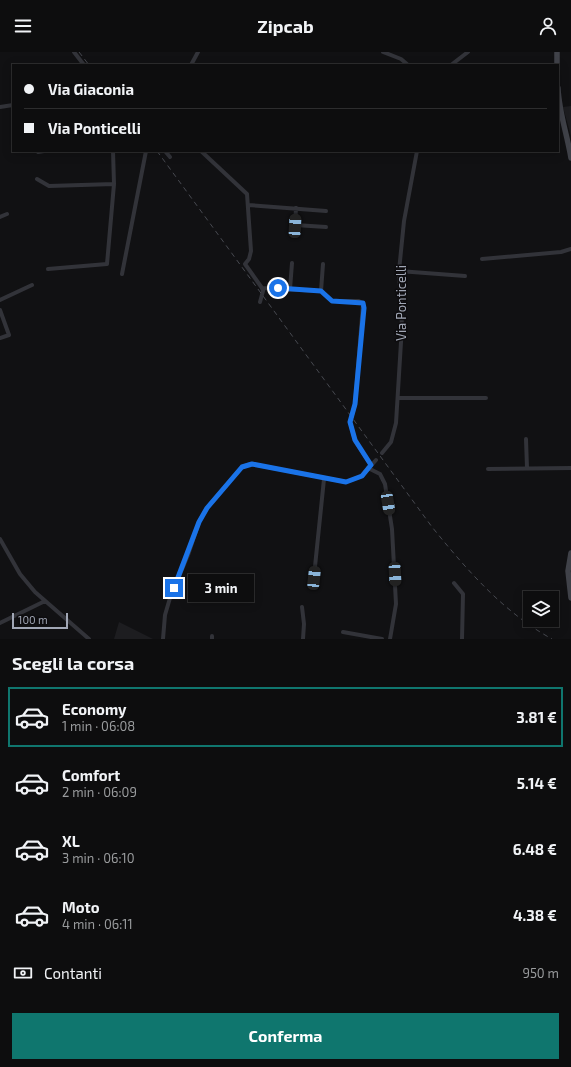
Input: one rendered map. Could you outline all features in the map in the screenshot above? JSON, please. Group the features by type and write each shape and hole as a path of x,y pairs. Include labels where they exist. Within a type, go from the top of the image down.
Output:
{"street":[{"path":"74,52 83,64"},
{"path":"192,64 198,52"},
{"path":"383,52 401,59 407,64"},
{"path":"452,64 468,52"},
{"path":"557,52 557,64"},
{"path":"0,107 12,105"},
{"path":"559,105 568,136 571,158"},
{"path":"48,269 106,265 114,184 113,152"},
{"path":"122,274 146,152"},
{"path":"166,152 170,157"},
{"path":"202,152 246,192 251,251 245,264 264,291 260,302"},
{"name":"Via Ponticelli","path":"382,453 391,442 396,424 402,326 399,271 404,221 417,152"},
{"path":"37,179 49,186 114,184"},
{"path":"248,205 326,211"},
{"path":"296,208 295,226 326,228"},
{"path":"0,217 7,214"},
{"path":"482,259 561,252 571,249"},
{"path":"290,289 292,263"},
{"path":"321,291 323,264"},
{"path":"399,271 465,276"},
{"path":"0,300 32,285"},
{"path":"262,288 321,291 332,301 359,301 363,304 355,404 350,422 355,440 370,467 380,474 385,484 392,529 396,604 390,639"},
{"path":"0,310 9,334 0,338"},
{"path":"398,398 486,398"},
{"path":"526,439 527,468"},
{"path":"163,639 170,598 188,555 199,522 207,508 242,467 252,464 346,482 362,476 376,460"},
{"path":"488,469 571,468"},
{"path":"313,586 324,479"},
{"path":"0,539 20,574 45,601 89,639"},
{"path":"571,553 568,571 571,598"},
{"path":"454,583 463,594 462,639"},
{"path":"0,623 45,601"},
{"path":"302,607 304,624 303,639"},
{"path":"343,632 382,639"}],"shaded area":[{"path":"571,106 571,136 563,107"},
{"path":"119,622 153,639 114,639"}],"railway":[{"path":"79,52 88,64"},
{"path":"158,152 432,527 472,574 487,589 518,616 552,639"}],"route":[{"path":"174,588 188,555 199,522 207,508 242,467 252,464 346,482 362,476 371,465 355,440 350,422 355,404 364,308 363,303 359,301 332,301 324,292 321,291 278,288"}]}
